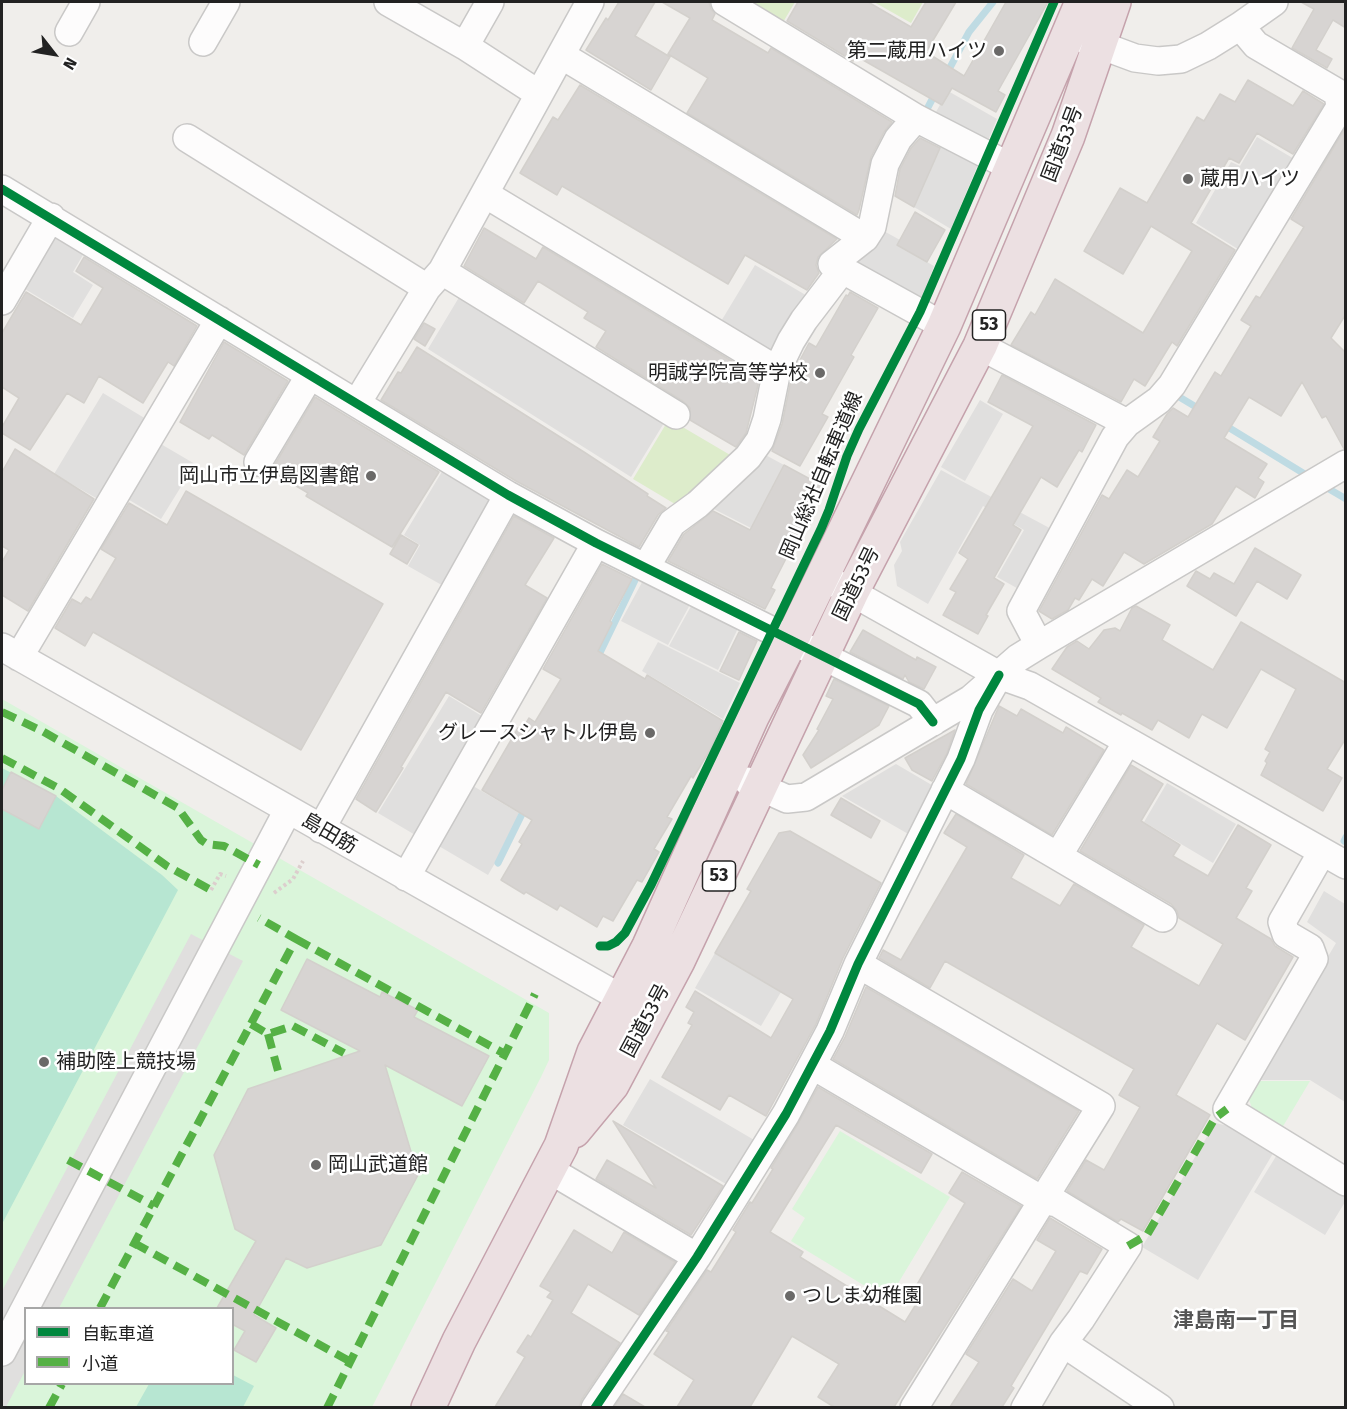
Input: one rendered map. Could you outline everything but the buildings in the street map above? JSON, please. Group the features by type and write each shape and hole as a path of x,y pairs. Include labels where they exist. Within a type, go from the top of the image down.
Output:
{"highway":[{"name":"国道53号","path":"839,585 980,346 1051,178 1068,136 1084,39 1082,2"},
{"name":"国道53号","path":"428,1407 459,1341 555,1158 594,1052 649,946 752,717 808,649 839,585 1011,167 1084,39 1114,2"},
{"name":"53","path":"839,585 950,376 1023,214 1051,178"},
{"name":"53","path":"621,998 636,995 646,986 754,784 808,649"},
{"name":"国道53号","path":"555,1158 612,1085 685,948 754,784"}],"street":[{"path":"69,32 86,2"},
{"path":"203,42 226,2"},
{"path":"388,2 465,46 539,94"},
{"path":"465,46 490,2"},
{"path":"357,403 435,280 485,194 590,2"},
{"path":"725,2 916,118 1011,167"},
{"path":"1084,39 1135,58 1158,61 1181,59 1208,46 1274,2"},
{"path":"1039,645 1021,611 1115,437 1127,423 1159,400 1172,385 1343,109 1338,93 1256,45 1240,26"},
{"path":"561,55 865,238"},
{"path":"916,118 898,139 885,164 872,227 865,238 832,264 944,326"},
{"path":"187,138 676,415"},
{"path":"2,189 508,495 596,543 919,705 933,722"},
{"path":"485,194 777,370"},
{"path":"2,301 51,217"},
{"path":"646,567 672,523 698,504 748,457 760,440 767,419 777,370 790,341 843,269"},
{"path":"10,652 219,320"},
{"path":"980,346 1127,423"},
{"path":"258,462 310,375"},
{"path":"754,784 787,799 806,798 971,699 1018,658 1039,645 1346,465"},
{"path":"321,829 508,495"},
{"path":"406,877 596,543"},
{"path":"839,585 999,675 1030,686 1346,865"},
{"name":"島田筋","path":"10,652 621,998 635,1015 639,1034"},
{"path":"595,1407 697,1257 786,1114 830,1031 858,964 961,759 980,710 999,675"},
{"path":"1058,856 1127,742"},
{"path":"945,790 1162,918"},
{"path":"26,1307 288,810"},
{"path":"1322,852 1281,922 1286,934 1310,948 1314,959 1227,1109 1346,1182"},
{"path":"858,964 1101,1106 914,1407"},
{"path":"812,1065 1042,1200 1057,1203 1128,1246 1063,1343 1025,1407"},
{"path":"555,1158 697,1257"},
{"path":"2,1352 24,1310"},
{"path":"1063,1343 1160,1407"}],"path":[{"path":"269,900 274,891 293,879 303,861"},
{"path":"211,890 220,873"}],"green space":[{"path":"744,2 795,2 782,24"},
{"path":"874,2 923,2 911,23"},
{"path":"669,419 737,459 680,507 633,479"},
{"path":"2,699 549,1013 549,1060 372,1407 2,1407"},
{"name":"補助陸上競技場","path":"2,768 56,796 162,875 178,890 2,1224"},
{"path":"1255,1081 1310,1081 1282,1128 1253,1111 1247,1094"},
{"path":"840,1131 950,1197 888,1300 791,1241 805,1218 792,1209"},
{"path":"234,1376 254,1386 243,1407 136,1407 148,1385 234,1385"}],"shaded area":[{"path":"948,91 997,119 951,229 914,207 943,140 933,117"},
{"path":"1257,137 1296,160 1241,251 1196,223 1231,162 1240,166"},
{"path":"54,229 87,248 73,272 93,285 73,318 20,286"},
{"path":"882,230 900,240 897,245 934,266 920,304 851,263"},
{"path":"755,265 809,297 771,361 717,328"},
{"path":"461,294 667,418 631,477 428,349"},
{"path":"103,393 151,422 103,502 54,474"},
{"path":"980,400 1003,414 965,481 941,467"},
{"path":"154,440 195,464 161,519 121,495"},
{"path":"760,452 784,465 751,528 706,505"},
{"path":"446,465 488,490 493,509 447,588 408,566 420,545 404,535"},
{"path":"941,470 1057,532 1024,592 997,577 1024,530 983,506 928,604 897,586 894,565 902,551 900,542"},
{"path":"646,575 693,599 668,645 621,621"},
{"path":"695,599 741,622 718,670 669,646"},
{"path":"658,642 740,683 723,719 642,671"},
{"path":"449,696 490,721 422,839 378,813"},
{"path":"896,764 942,791 917,839 842,796"},
{"path":"468,783 519,813 488,875 432,842"},
{"path":"1167,783 1236,824 1213,863 1144,822"},
{"path":"1324,891 1345,904 1345,1102 1310,1080 1255,1080 1336,943 1307,922"},
{"path":"191,934 243,961 60,1307 24,1307 24,1373 6,1407 2,1408 2,1291"},
{"path":"715,953 781,992 761,1026 695,988"},
{"path":"650,1079 761,1144 733,1188 623,1125"},
{"path":"1215,1123 1243,1129 1275,1150 1198,1280 1142,1247"},
{"path":"1278,1153 1344,1193 1345,1202 1325,1235 1254,1192"}],"waterway":[{"path":"946,75 969,32 993,2"},
{"path":"926,111 936,92"},
{"path":"1178,391 1176,395 1201,410"},
{"path":"1223,424 1303,473"},
{"path":"1324,486 1346,499"},
{"path":"596,661 638,574"},
{"path":"498,863 526,806"},
{"path":"1344,841 1346,837"}],"marked path":[{"path":"2,712 42,731 178,808 201,840 207,844 224,846 259,865"},
{"path":"2,758 60,789 167,866 211,890"},
{"path":"101,1307 296,939 259,918"},
{"path":"296,939 505,1054"},
{"path":"327,1408 535,994"},
{"path":"251,1024 268,1034 293,1026 344,1053"},
{"path":"268,1034 280,1078"},
{"path":"1128,1246 1147,1235 1215,1118 1227,1109"},
{"path":"68,1160 154,1206"},
{"path":"134,1243 351,1362"},
{"path":"49,1408 61,1385"}],"cycle path":[{"name":"岡山総社自転車道線","path":"600,946 608,946 616,942 625,933 651,885 821,529 847,456 920,312 1054,2"},
{"path":"2,189 508,495 596,543 919,704 933,722"},
{"path":"595,1408 697,1257 786,1114 830,1031 858,964 961,759 979,710 999,675"}],"place":[{"name":"第二蔵用ハイツ","path":"999,51"},
{"name":"蔵用ハイツ","path":"1188,179"},
{"name":"明誠学院高等学校","path":"820,373"},
{"name":"岡山市立伊島図書館","path":"371,476"},
{"name":"グレースシャトル伊島","path":"650,733"},
{"name":"補助陸上競技場","path":"44,1062"},
{"name":"岡山武道館","path":"316,1165"},
{"name":"つしま幼稚園","path":"790,1296"}],"district":[{"name":"津島南一丁目","path":"1236,1321"}]}
